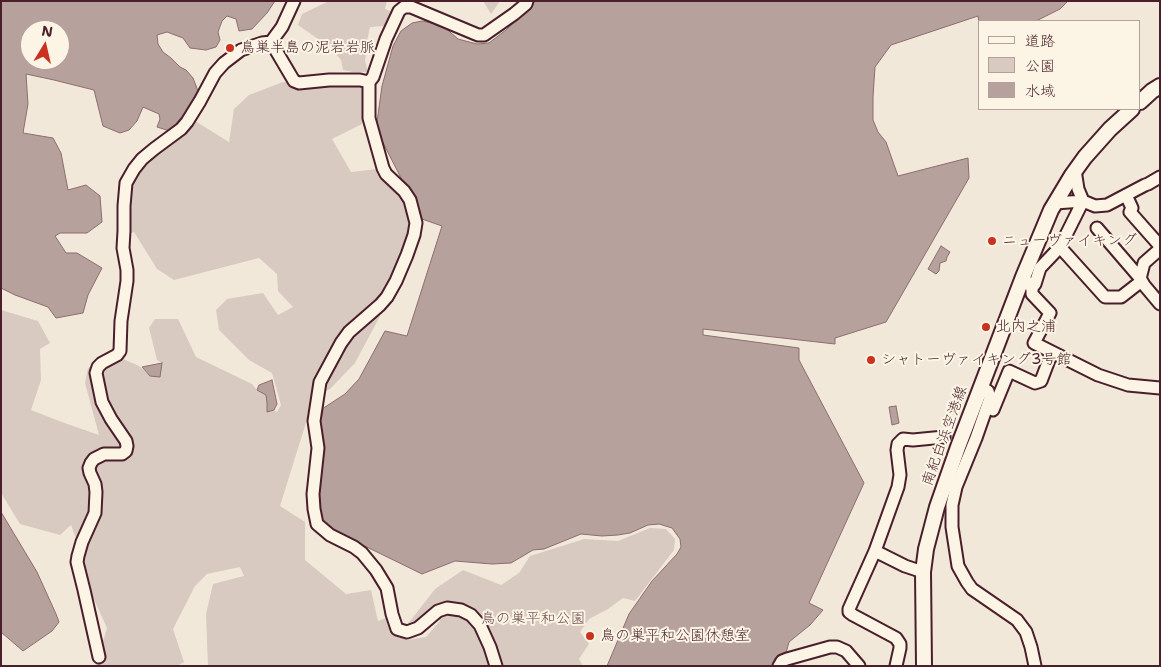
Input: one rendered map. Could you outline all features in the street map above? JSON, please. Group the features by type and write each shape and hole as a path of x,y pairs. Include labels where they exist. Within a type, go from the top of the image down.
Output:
{"main road":[{"path":"1141,101 1152,90 1160,86"},
{"name":"南紀白浜空港線","path":"924,666 923,572 926,549 946,479 1023,277 1055,203 1085,157 1110,129 1131,110"}],"street":[{"path":"99,658 77,562 82,542 95,513 96,492 89,468 91,463 94,458 104,454 122,454 126,451 127,446 102,402 96,373 102,363 117,355 120,351 121,321 128,270 122,248 126,183 134,169 154,148 181,129 187,122 215,73 224,63 241,50 271,42 282,27 294,1"},
{"path":"496,666 480,625 471,615 461,610 447,608 438,611 418,628 407,632 397,629 387,588 376,570 362,553 330,535 317,524 313,494 318,448 314,421 320,382 349,332 380,305 387,296 396,281 414,235 416,223 410,200 386,174 383,168 369,118 369,82 373,77 399,11 404,7 411,7 478,35 484,35 526,4 527,1"},
{"path":"271,42 294,81 299,83 329,80 360,80 369,82"},
{"path":"1075,170 1078,189 1083,201 1060,247 1040,268 1032,288 1032,294 1050,313 1034,343 1098,375 1128,385 1160,388"},
{"path":"1055,203 1083,201 1095,206 1107,205 1160,177"},
{"path":"1060,247 1105,297 1121,297 1139,283 1144,263 1160,248 1130,212 1132,208 1126,195"},
{"path":"1097,228 1160,304"},
{"path":"1023,277 1032,288"},
{"path":"974,439 986,425 1009,371 1035,383 1041,382 1052,352"},
{"path":"980,388 988,391 990,398 956,487 952,505 952,527 958,566 972,589 1017,620 1026,632 1035,666"},
{"path":"896,666 900,644 896,638 853,615 849,612 850,606 875,551 898,488 900,476 898,444 904,439 944,437"},
{"path":"875,551 905,566 923,572"},
{"path":"779,666 787,659 830,646 846,651 859,666"}],"green space":[{"path":"329,1 387,1 385,9 395,13 385,26 370,27 365,61 368,72 343,70 341,60 331,48 298,25 302,14"},
{"path":"483,1 500,1 491,14"},
{"name":"鳥の巣平和公園","path":"283,82 365,86 362,124 332,139 351,172 377,169 407,209 412,225 396,270 385,293 380,316 355,363 330,389 314,397 280,506 305,522 305,560 346,594 371,590 378,621 386,618 395,636 407,640 426,637 440,621 439,618 415,634 407,625 435,589 463,570 501,585 519,573 530,556 584,539 618,541 650,528 666,529 675,539 674,550 635,601 623,598 589,619 580,632 589,644 579,659 583,666 208,666 206,614 213,584 244,576 240,567 207,574 195,586 173,629 184,662 177,666 97,666 107,628 89,588 83,557 71,525 60,535 20,524 1,493 1,310 38,321 50,343 40,349 41,380 31,410 59,421 99,435 85,383 88,368 112,354 139,366 150,376 162,363 157,360 149,328 155,319 178,319 196,357 252,384 257,390 266,395 267,412 274,410 277,412 281,405 272,373 249,360 219,330 216,310 227,299 263,293 278,315 293,307 278,291 277,274 259,258 174,280 157,269 134,232 127,234 130,180 150,158 195,121 229,142 234,109 249,95"}],"water":[{"path":"1,1 275,1 252,29 239,31 236,19 227,16 222,21 218,32 220,40 216,47 206,50 190,48 183,38 167,32 157,35 158,44 163,52 186,70 193,78 198,91 193,110 173,132 157,127 160,119 159,114 143,107 137,121 129,130 120,133 103,126 94,90 26,74 28,104 23,133 53,138 61,153 68,190 86,185 100,196 102,222 87,233 60,233 55,236 66,253 77,253 102,268 88,295 83,313 56,318 48,307 1,288"},
{"path":"533,1 1068,1 1060,9 1038,20 979,20 978,16 891,45 875,67 873,120 878,132 886,142 898,176 968,158 969,178 886,322 835,338 835,344 703,329 703,335 799,348 799,360 864,483 809,603 823,610 810,625 789,642 786,653 775,658 772,666 607,666 629,614 652,581 681,547 680,539 672,528 659,524 648,525 630,533 618,535 581,534 544,549 533,550 511,563 492,564 455,561 422,574 328,528 322,520 318,505 324,447 320,423 322,409 345,394 359,379 385,331 407,336 442,226 422,219 376,129 382,86 393,46 401,31 412,23 422,21 442,25 458,39 477,44 489,43 530,7"},
{"path":"941,246 950,252 946,261 940,263 939,271 936,274 928,269"},
{"path":"162,363 160,377 150,376 142,367"},
{"path":"272,380 277,404 274,410 267,412 266,395 257,390 259,385"},
{"path":"896,406 899,423 892,425 889,407"},
{"path":"1,512 37,572 59,622 52,631 23,651 1,632"}],"tunnel":[{"path":"944,437 971,439"}],"place":[{"name":"鳥巣半島の泥岩岩脈","path":"230,48"},
{"name":"ニューヴァイキング","path":"992,241"},
{"name":"北内之浦","path":"986,327"},
{"name":"シャトーヴァイキング3号館","path":"871,360"},
{"name":"鳥の巣平和公園休憩室","path":"590,636"}]}
